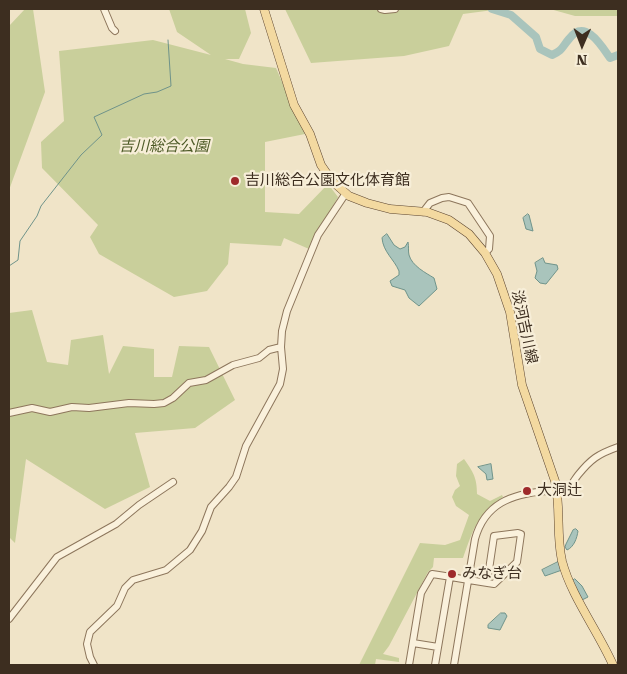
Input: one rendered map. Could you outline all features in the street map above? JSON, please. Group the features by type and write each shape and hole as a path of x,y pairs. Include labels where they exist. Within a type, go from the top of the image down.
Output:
{"main road":[{"name":"淡河吉川線","path":"264,9 294,105 310,134 321,165 332,181 356,199 378,206 437,215 459,226 469,234 485,253 497,274 508,305 522,385 553,470 558,491 558,525 563,562 572,587 605,648 612,665"}],"street":[{"path":"104,9 115,31"},
{"path":"381,9 395,9"},
{"path":"94,665 87,644 90,632 117,606 125,588 133,580 166,570 190,550 202,531 211,507 233,483 246,446 280,384 283,369 281,346 284,322 318,235 346,193"},
{"path":"423,212 430,203 442,198 449,197 468,203 490,236 489,249 485,253"},
{"path":"9,413 32,408 50,412 72,407 89,408 129,403 164,403 173,398 189,383 206,380 233,365 259,358 269,350 281,346"},
{"path":"454,665 477,530 489,512 505,500 518,494 564,491 596,456 618,447"},
{"path":"9,619 57,557 116,524 139,505 173,482"},
{"path":"409,665 421,594 432,574 468,580 487,583 494,584 517,562 521,534 494,536 487,583"},
{"path":"435,665 450,577"},
{"path":"413,643 438,647"}],"green space":[{"path":"25,9 33,9 45,92 9,190 9,26"},
{"name":"吉川総合公園","path":"169,9 245,9 251,33 239,59 225,59 243,64 276,68 305,134 265,142 265,212 299,214 328,184 338,197 309,249 284,238 281,246 230,243 228,264 207,291 174,297 99,254 90,237 98,225 42,168 41,142 64,121 59,51 153,40 211,55 177,32"},
{"path":"285,9 501,9 463,14 449,46 404,56 311,63"},
{"path":"550,9 618,9 618,16 575,16"},
{"path":"32,310 47,362 68,365 71,340 103,335 109,374 123,346 154,349 154,377 172,377 179,346 209,347 235,400 195,428 135,433 150,487 105,509 26,459 15,543 9,537 9,313"},
{"path":"464,459 474,475 477,494 490,501 502,495 503,497 487,510 477,523 463,558 434,558 433,567 428,572 383,654 399,658 399,662 376,659 375,665 359,665 420,543 445,545 460,540 469,515 456,506 452,497 455,490 460,486 456,476 457,464"}],"water":[{"path":"528,214 533,231 526,229 523,218"},
{"path":"387,234 394,245 400,249 405,247 408,242 409,255 413,263 434,278 437,289 419,306 409,298 405,290 392,286 390,281 399,275 399,271 383,243 382,238"},
{"path":"543,258 545,263 557,265 558,269 546,284 540,283 535,278 537,271 535,263"},
{"path":"491,464 493,479 487,480 486,474 478,467"},
{"path":"576,529 578,531 576,539 572,547 567,550 566,544 573,530"},
{"path":"560,561 562,570 545,576 542,570"},
{"path":"575,579 582,586 588,597 582,600 572,581"},
{"path":"501,613 505,613 507,616 500,630 488,628 488,625"}],"waterway":[{"path":"492,9 511,15 536,37 540,49 552,55 560,50 575,33 581,31 587,32 592,36 610,58 618,55"},
{"path":"9,266 18,260 20,241 37,216 41,206 81,155 102,135 94,117 144,94 157,92 171,86 168,40"}],"place":[{"name":"吉川総合公園文化体育館","path":"235,181"},
{"name":"大洞辻","path":"527,491"},
{"name":"みなぎ台","path":"452,574"}]}
